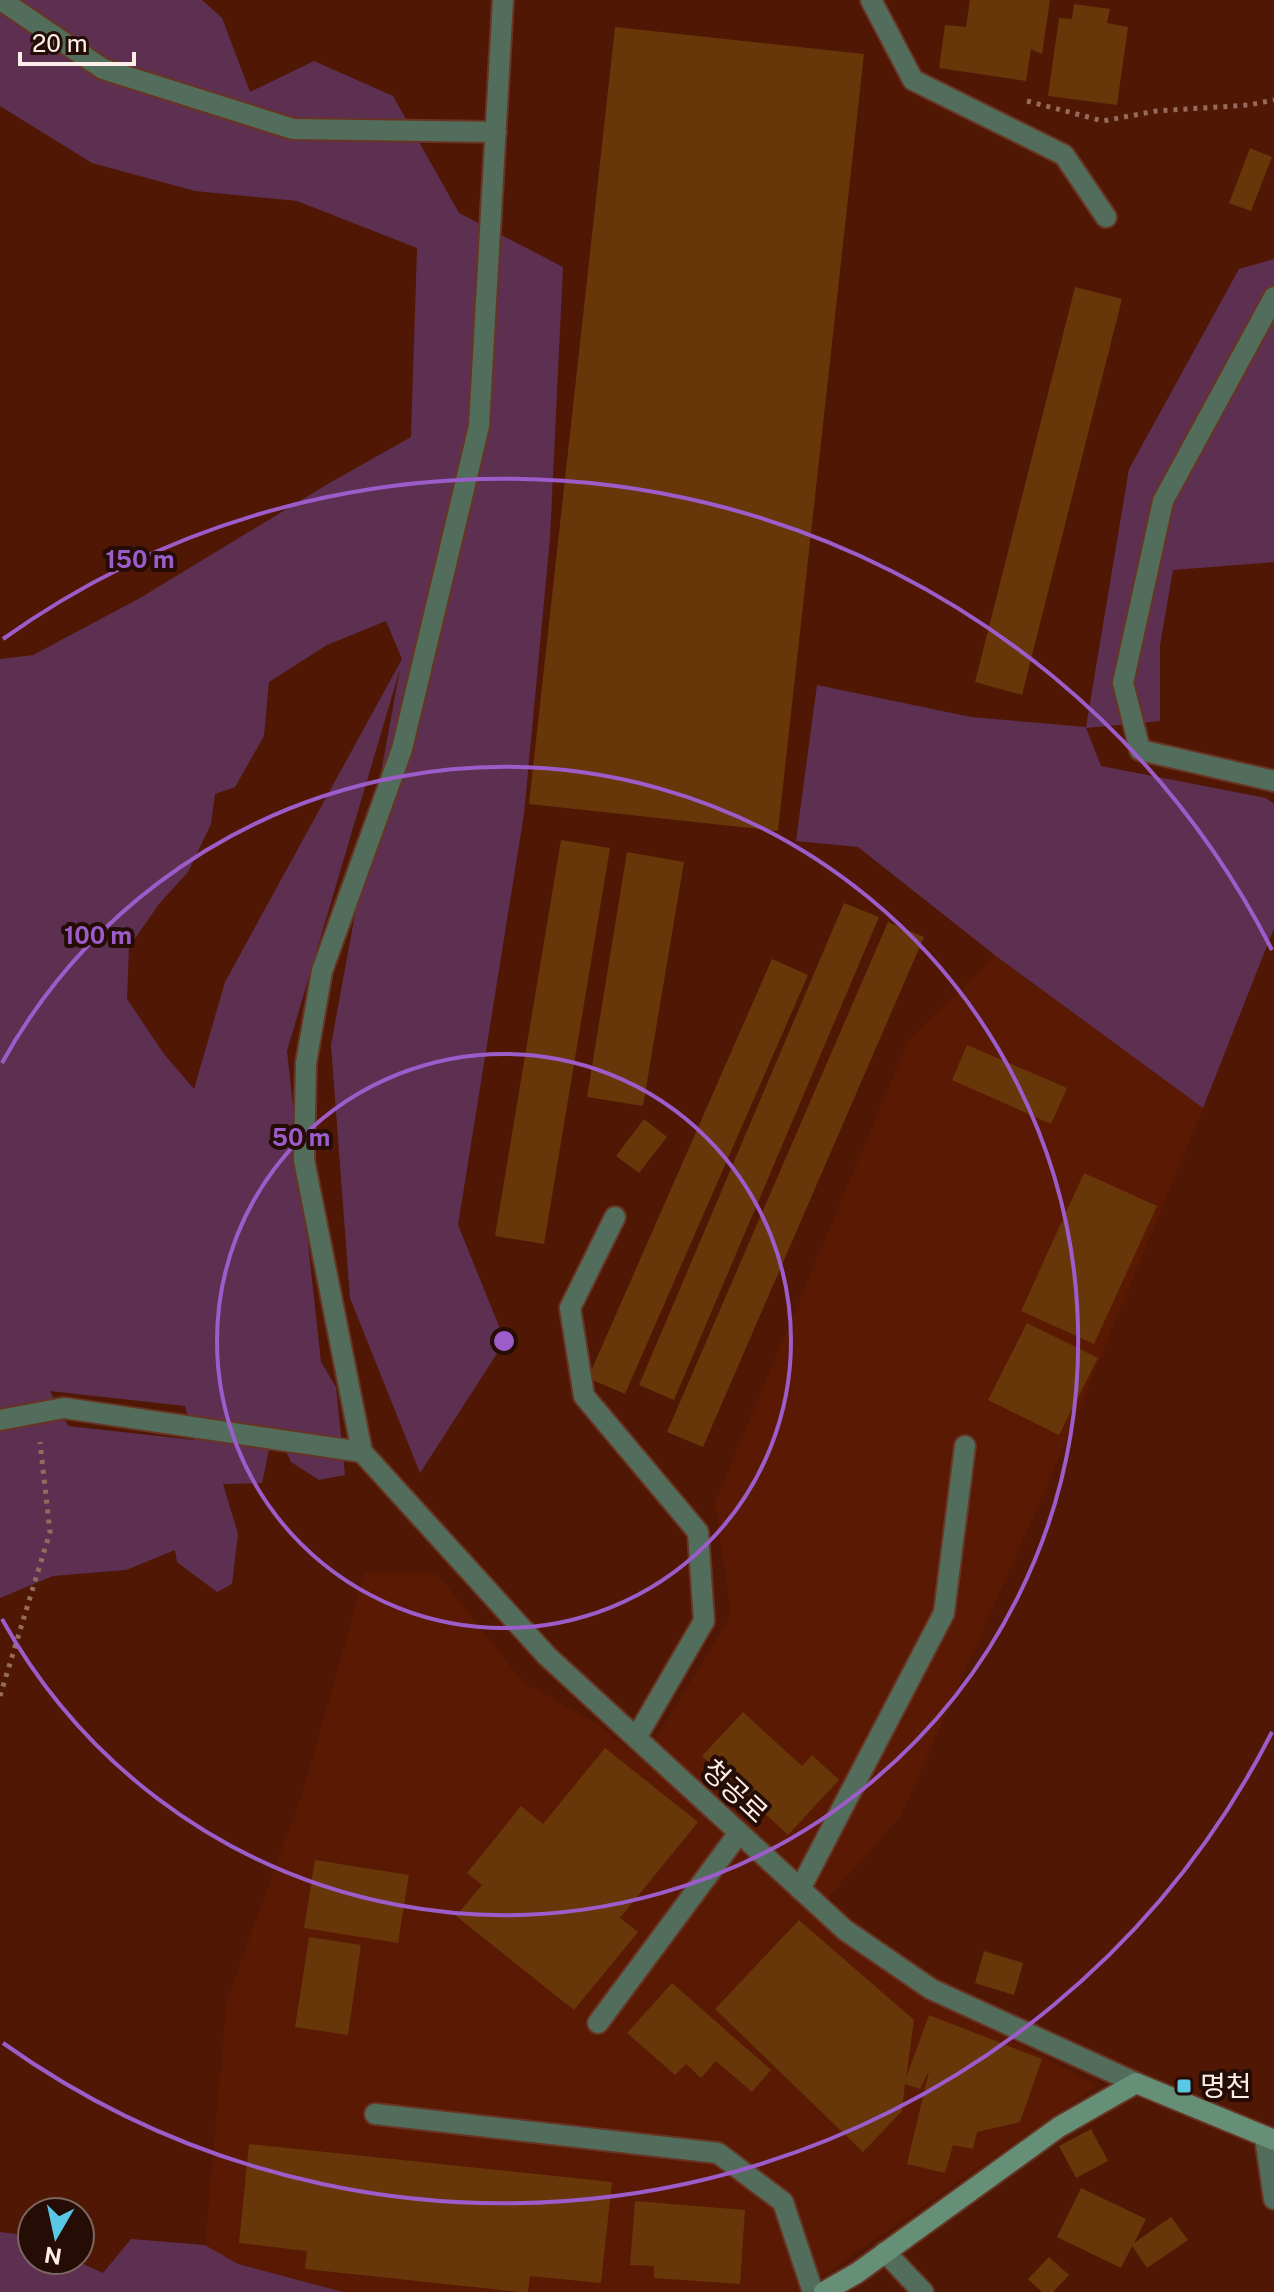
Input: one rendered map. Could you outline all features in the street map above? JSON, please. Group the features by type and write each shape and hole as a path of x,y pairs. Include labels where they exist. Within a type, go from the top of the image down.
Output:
{"street":[{"path":"1,0 103,69 293,129 496,132"},
{"path":"0,1420 64,1408 362,1452 304,1160 306,1063 322,971 402,749 479,426 503,0"},
{"path":"871,0 913,80 1064,155 1106,217"},
{"path":"1274,297 1163,501 1123,683 1140,750 1274,781"},
{"path":"615,1217 570,1308 584,1396 698,1532 704,1621 636,1738"},
{"path":"800,1889 944,1613 965,1446"},
{"name":"청공로","path":"362,1452 547,1656 845,1930 931,1989 1136,2083 1269,2138"},
{"path":"598,2023 739,1833"},
{"path":"824,2292 1059,2127 1136,2083"},
{"path":"375,2114 718,2153 783,2202 813,2292"},
{"path":"1269,2138 1274,2199"},
{"path":"885,2252 923,2292"}],"path":[{"path":"1027,101 1103,121 1156,111 1249,105 1274,100"},
{"path":"0,1696 50,1532 36,1414"}],"shaded area":[{"path":"0,0 202,0 222,18 250,92 314,61 393,96 459,213 563,267 550,538 524,814 458,1225 505,1341 420,1473 350,1298 331,1045 400,669 287,1051 321,1362 336,1387 345,1475 319,1480 291,1462 274,1426 262,1483 223,1484 238,1534 232,1584 217,1592 177,1562 175,1550 126,1570 53,1576 0,1598 0,659 33,655 140,598 411,437 417,248 297,201 195,191 92,163 0,106","holes":["386,621 402,659 225,982 194,1089 164,1054 127,999 129,947 159,904 188,872 211,824 215,794 235,787 264,736 269,682 327,645","50,1391 185,1406 194,1440 68,1426"]},
{"path":"1274,259 1274,562 1173,570 1160,645 1160,721 1086,728 1101,766 1266,798 1274,804 1274,928 1203,1108 996,956 858,847 796,841 817,685 971,717 1086,727 1129,469 1239,269"},
{"path":"996,956 1203,1108 1057,1463 901,1816 827,1899 655,1739 731,1615 715,1502 908,1041"},
{"path":"365,1573 437,1573 523,1682 596,1723 937,2001 1098,2085 799,2292 343,2292 238,2264 205,2245 227,1999 303,1791"},
{"path":"0,2232 16,2234 16,2276 96,2276 96,2270 103,2273 131,2239 205,2245 238,2264 343,2292 0,2292"}],"building":[{"path":"970,0 1050,0 1042,54 1031,49 1026,81 939,68 945,25 966,27"},
{"path":"1074,4 1110,9 1107,23 1128,27 1117,105 1048,96 1059,18 1072,19"},
{"path":"615,27 864,54 778,831 529,804"},
{"path":"1250,148 1272,157 1251,211 1229,203"},
{"path":"1075,287 1122,299 1022,695 975,682"},
{"path":"561,840 610,848 544,1244 495,1236"},
{"path":"627,852 684,862 643,1106 587,1097"},
{"path":"844,903 879,917 674,1400 639,1385"},
{"path":"888,922 924,937 703,1447 667,1432"},
{"path":"772,959 808,975 625,1394 588,1378"},
{"path":"967,1045 1067,1088 1051,1124 952,1080"},
{"path":"644,1119 667,1137 639,1173 616,1156"},
{"path":"1084,1173 1157,1206 1094,1344 1021,1311"},
{"path":"1027,1323 1098,1358 1059,1435 988,1400"},
{"path":"743,1712 802,1766 812,1755 839,1780 788,1835 702,1756"},
{"path":"605,1748 698,1822 620,1918 638,1932 574,2010 456,1916 482,1885 467,1873 521,1806 543,1824"},
{"path":"315,1860 409,1875 398,1943 304,1928"},
{"path":"799,1920 914,2020 906,2078 929,2015 1042,2059 1020,2122 977,2132 973,2149 953,2145 945,2173 907,2164 929,2071 920,2089 905,2084 902,2111 863,2152 715,2009"},
{"path":"309,1937 361,1945 348,2035 295,2027"},
{"path":"984,1951 1023,1963 1014,1995 975,1983"},
{"path":"672,1983 771,2070 752,2092 716,2061 701,2078 686,2064 675,2075 627,2033"},
{"path":"1091,2129 1108,2161 1076,2178 1059,2146"},
{"path":"249,2144 612,2182 601,2283 530,2276 528,2292 520,2292 305,2269 307,2251 239,2243"},
{"path":"1081,2188 1146,2219 1134,2243 1171,2217 1188,2240 1147,2268 1132,2246 1121,2268 1057,2237"},
{"path":"635,2201 745,2210 740,2284 654,2278 654,2266 630,2265"},
{"path":"1049,2257 1069,2275 1053,2292 1042,2292 1028,2279"}],"place":[{"name":"명천","path":"1184,2086"}]}
